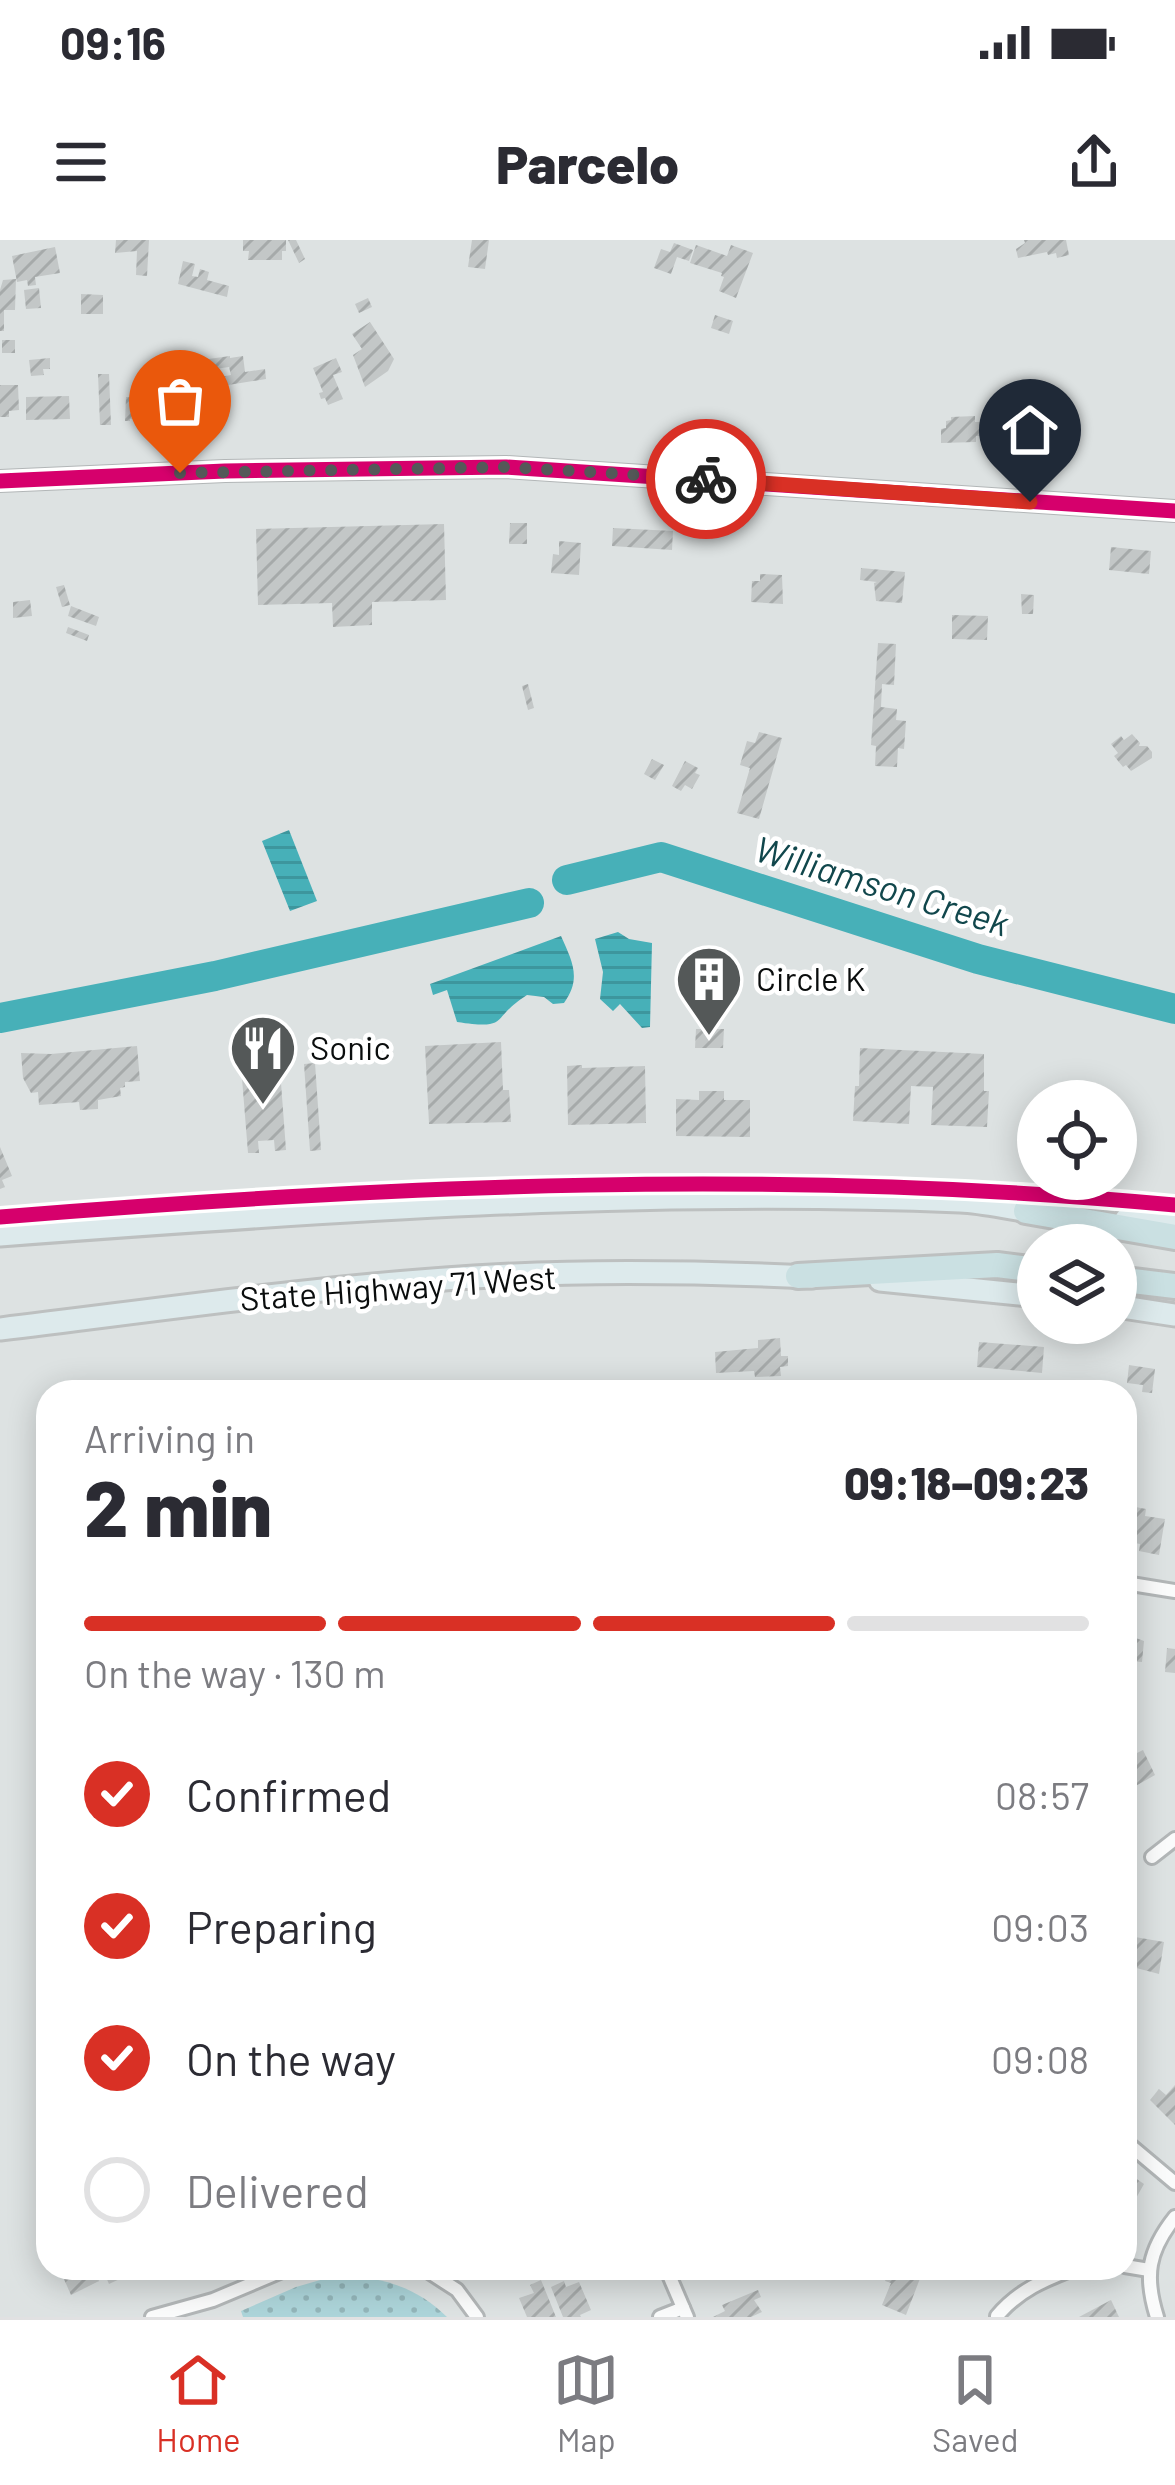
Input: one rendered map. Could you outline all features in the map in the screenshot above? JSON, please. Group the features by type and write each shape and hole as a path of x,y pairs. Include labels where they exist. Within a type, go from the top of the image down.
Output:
{"highway":[{"path":"1027,1211 1175,1237"},
{"path":"798,1276 1017,1267"},
{"path":"1137,1281 1175,1286"}],"main road":[{"path":"0,1235 513,1201 966,1201 1027,1211 1175,1222"},
{"name":"State Highway 71 West","path":"0,1329 298,1292 475,1277 798,1276 1017,1294"},
{"path":"1137,1309 1175,1315"}],"street":[{"path":"0,482 225,471 506,467 1175,512"},
{"path":"1137,1584 1175,1591"},
{"path":"1152,1857 1175,1839"},
{"path":"1137,2151 1175,2183"},
{"path":"1157,2317 1148,2270 1175,2217"},
{"path":"1137,2268 1148,2270"},
{"path":"152,2317 214,2300 261,2280"},
{"path":"442,2280 457,2290 477,2317"},
{"path":"660,2317 685,2312 671,2280"},
{"path":"997,2315 1026,2288 1046,2280"}],"shaded area":[{"path":"320,2280 376,2280 422,2297 447,2317 243,2317 241,2311"}],"water":[{"path":"289,830 317,901 290,911 262,841"},
{"path":"618,932 652,943 650,1027 642,1028 620,1004 613,1011 600,999 603,972 595,939"},
{"path":"561,936 574,977 564,1003 527,995 485,1025 457,1022 447,990 433,995 430,984"}],"building":[{"path":"116,240 149,240 147,276 136,275 137,251 115,253"},
{"path":"243,240 286,240 286,251 282,251 282,260 248,260"},
{"path":"288,240 296,240 305,259 299,263"},
{"path":"472,240 489,240 485,269 468,267"},
{"path":"1024,240 1066,240 1069,255 1057,258 1056,253 1047,252 1018,258 1016,249"},
{"path":"674,243 693,250 689,261 677,257 671,274 654,268 661,249 670,252"},
{"path":"696,245 727,256 731,245 753,253 736,298 719,291 722,273 690,263"},
{"path":"55,247 60,273 35,277 36,285 17,282 12,256"},
{"path":"183,261 195,264 192,276 198,277 200,269 209,272 207,280 229,286 227,297 178,284"},
{"path":"16,279 15,310 4,310 4,331 0,331 3,280"},
{"path":"39,288 41,308 26,309 24,290"},
{"path":"81,294 103,295 103,314 81,314"},
{"path":"368,298 372,307 359,313 355,304"},
{"path":"715,315 733,321 729,334 711,328"},
{"path":"370,322 394,359 388,371 365,387 353,355 362,349 352,334"},
{"path":"2,340 15,340 15,353 2,353"},
{"path":"243,356 245,372 265,369 266,379 222,386 220,377 231,375 229,367 215,369 217,379 202,381 200,371 174,375 173,364"},
{"path":"50,358 50,369 43,369 44,375 31,376 29,360"},
{"path":"336,358 342,372 333,375 343,399 328,405 321,399 323,392 313,368"},
{"path":"173,373 173,386 162,386 161,374"},
{"path":"98,374 109,374 111,425 100,425"},
{"path":"0,385 18,385 19,410 9,411 9,417 0,417"},
{"path":"173,387 184,387 185,402 173,403"},
{"path":"69,396 70,419 26,420 26,397"},
{"path":"167,396 168,427 149,428 149,418 125,421 126,397"},
{"path":"975,416 975,422 983,422 983,436 976,436 976,442 941,443 941,429 951,417"},
{"path":"510,523 527,523 527,544 509,544"},
{"path":"444,524 446,600 372,602 372,625 333,627 332,603 258,605 256,529"},
{"path":"613,528 673,531 672,550 612,546"},
{"path":"559,541 581,543 579,575 551,573"},
{"path":"1111,547 1151,551 1149,574 1109,570"},
{"path":"861,568 905,572 902,603 876,601 877,582 860,580"},
{"path":"760,574 782,575 783,604 751,602 752,581 760,581"},
{"path":"64,585 70,605 62,607 56,587"},
{"path":"1021,594 1034,595 1033,614 1022,614"},
{"path":"30,600 32,616 13,618 13,602"},
{"path":"71,606 99,617 96,626 68,616"},
{"path":"952,615 988,616 987,640 952,639"},
{"path":"68,627 89,635 87,641 66,633"},
{"path":"878,643 896,644 894,685 882,684 881,707 897,709 896,720 906,721 897,767 875,766 876,746 871,745"},
{"path":"528,684 534,708 528,710 522,686"},
{"path":"759,732 782,738 759,819 737,813 750,768 740,765 747,741 755,743"},
{"path":"1132,734 1139,746 1152,752 1152,758 1131,771 1114,756 1118,753 1111,744"},
{"path":"652,759 664,765 655,780 644,774"},
{"path":"685,761 698,768 695,773 700,775 692,789 685,785 681,791 672,786"},
{"name":"Circle K","path":"696,1029 724,1029 723,1048 695,1048"},
{"path":"501,1042 503,1090 509,1090 511,1122 429,1124 425,1046"},
{"path":"137,1046 140,1081 125,1082 121,1096 98,1100 98,1109 80,1110 79,1102 39,1105 38,1092 31,1093 23,1078 21,1053"},
{"path":"860,1048 984,1054 987,1127 931,1125 933,1087 911,1086 909,1124 853,1121"},
{"name":"Sonic","path":"279,1056 286,1150 275,1151 274,1140 258,1141 259,1153 248,1153 241,1066 253,1066 253,1074 269,1073 268,1057"},
{"path":"315,1063 321,1150 310,1151 304,1064"},
{"path":"567,1066 645,1066 646,1123 568,1125"},
{"path":"699,1091 724,1091 724,1100 750,1100 750,1137 676,1136 676,1099 699,1100"},
{"path":"0,1147 12,1176 2,1180 5,1187 0,1189"},
{"path":"780,1338 781,1356 788,1356 788,1366 780,1367 781,1376 755,1377 754,1371 716,1373 715,1352 758,1348 758,1340"},
{"path":"979,1342 1044,1347 1042,1373 977,1367"},
{"path":"1129,1365 1155,1369 1152,1393 1142,1392 1143,1385 1137,1380 1127,1380"},
{"path":"1137,1507 1146,1509 1145,1516 1165,1519 1159,1555 1139,1551"},
{"path":"1137,1638 1144,1641 1142,1662 1137,1662"},
{"path":"1167,1648 1175,1649 1175,1673 1165,1672"},
{"path":"1143,1750 1155,1775 1137,1785 1137,1753"},
{"path":"1137,1937 1164,1942 1159,1974 1137,1968"},
{"path":"1175,2085 1175,2125 1150,2100 1159,2089 1166,2095"},
{"path":"64,2280 99,2280 99,2281 71,2295"},
{"path":"541,2280 556,2317 527,2317 519,2298 534,2293 530,2285"},
{"path":"919,2280 906,2315 882,2305 891,2283 885,2281"},
{"path":"564,2281 566,2287 579,2282 591,2310 581,2317 563,2317 551,2287"},
{"path":"758,2290 761,2297 754,2300 762,2312 751,2317 713,2317 725,2311 722,2305"},
{"path":"1111,2300 1119,2317 1079,2317"}],"waterway":[{"name":"Williamson Creek","path":"567,880 661,857 978,959 1175,1009"},
{"name":"Williamson Creek","path":"0,1018 215,976 529,903"}],"cycle path":[{"path":"0,481 225,471 506,467 1175,511"},
{"path":"0,1217 294,1196 588,1185 881,1187 1175,1205"}],"way so far":[{"path":"180,473 506,467 706,479"}],"place":[{"name":"Circle K","path":"709,1038"},
{"name":"Sonic","path":"263,1107"}],"route":[{"path":"706,479 1030,502"}]}
